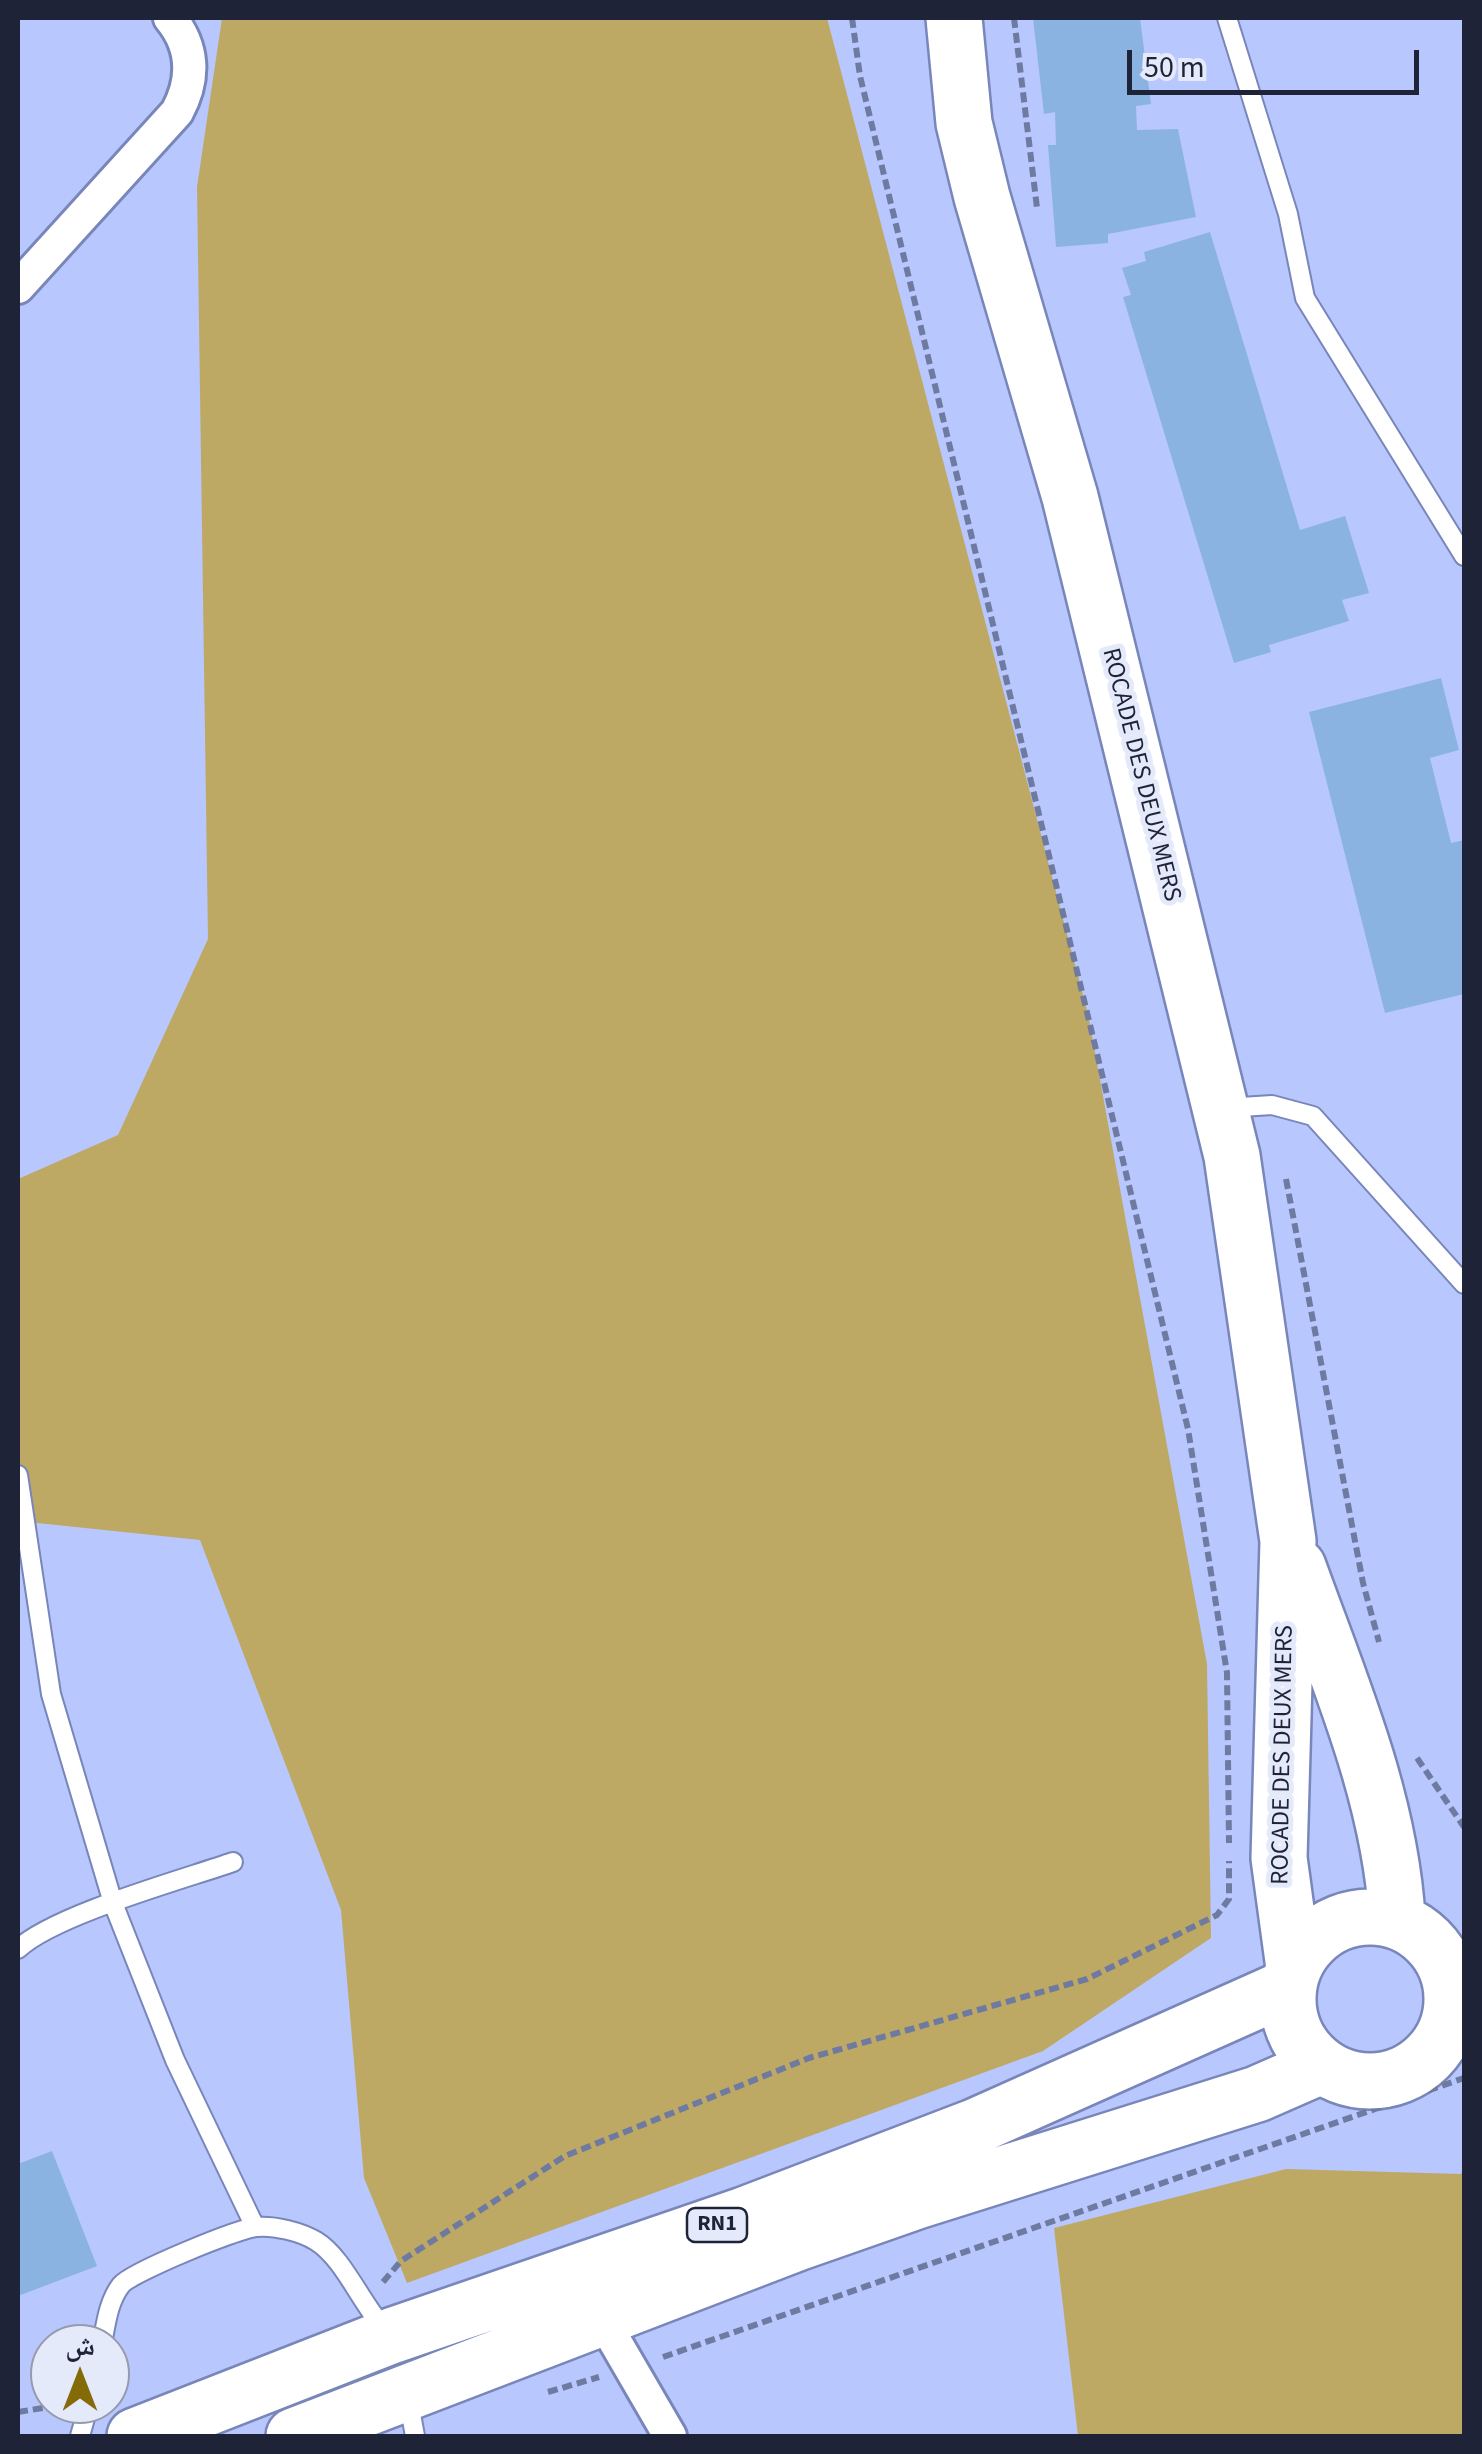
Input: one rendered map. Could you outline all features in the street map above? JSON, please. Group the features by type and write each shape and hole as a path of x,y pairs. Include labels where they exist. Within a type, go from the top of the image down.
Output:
{"highway":[{"name":"ROCADE DES DEUX MERS","path":"954,18 964,123 982,197 1246,1106 1232,1156 1288,1541 1279,1858 1291,1977"},
{"name":"ROCADE DES DEUX MERS","path":"1288,1541 1360,1742 1394,1864 1427,1921"},
{"name":"RN1","path":"135,2436 377,2321 744,2216 957,2134 1291,1977 1315,1937 1334,1925 1356,1918 1427,1921"},
{"path":"1291,1977 1288,2013 1299,2043 1320,2066 1365,2082 1412,2071 1444,2036 1458,2010 1451,1980 1427,1921"},
{"name":"RN1","path":"294,2436 411,2415 602,2319 917,2200 1257,2094 1320,2066"}],"street":[{"path":"18,286 177,112 188,92 190,71 188,49 170,18"},
{"path":"602,2319 670,2436"}],"lane":[{"path":"1227,18 1288,214 1305,298 1464,556"},
{"path":"1246,1106 1313,1116 1464,1284"},
{"path":"18,1474 51,1694 113,1903 175,2060 255,2227"},
{"path":"18,1950 29,1938 113,1903 233,1862"},
{"path":"106,2324 110,2306 122,2284 140,2271 255,2227 314,2240 335,2256 377,2321"}],"path":[{"path":"377,2321 401,2261 565,2156 809,2058 1087,1978 1218,1915 1229,1899 1227,1674 1188,1429 874,133 852,18"},
{"path":"1246,1106 1383,1655"},
{"path":"1408,1744 1464,1827"},
{"path":"540,2395 630,2368 1464,2078"}],"shaded area":[{"path":"222,18 827,18 1088,1014 1207,1664 1211,1938 1043,2051 407,2283 364,2178 341,1910 200,1540 18,1521 18,1179 118,1135 208,939 197,187"},
{"path":"1286,2169 1461,2174 1464,2169 1464,2436 1078,2436 1054,2228"}],"building":[{"path":"1033,18 1140,18 1151,104 1136,106 1137,130 1178,129 1196,217 1108,234 1108,243 1056,247 1048,145 1056,145 1055,112 1044,114"},
{"path":"1210,232 1300,530 1345,516 1369,593 1342,600 1349,621 1269,645 1271,652 1234,663 1123,297 1131,295 1122,268 1146,261 1144,252"},
{"path":"1441,678 1459,750 1430,758 1451,843 1464,840 1464,994 1385,1013 1309,712"},
{"path":"52,2151 97,2266 18,2296 18,2164"}]}
